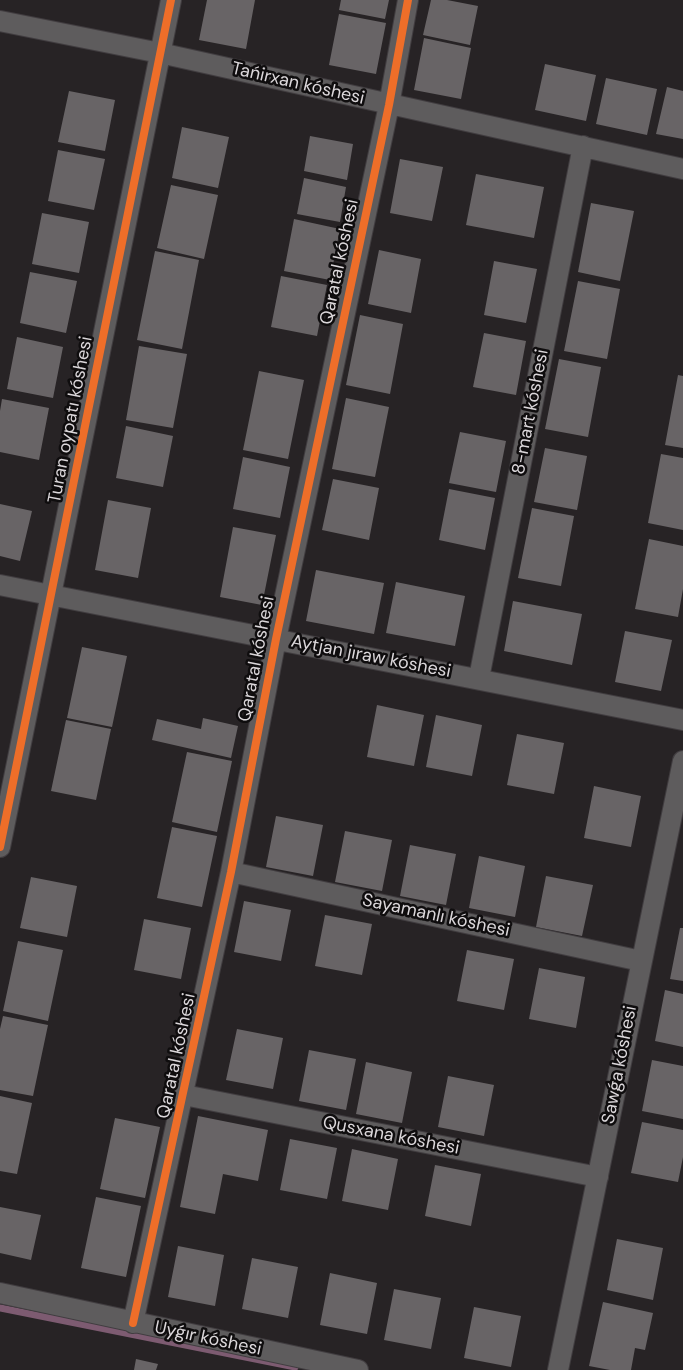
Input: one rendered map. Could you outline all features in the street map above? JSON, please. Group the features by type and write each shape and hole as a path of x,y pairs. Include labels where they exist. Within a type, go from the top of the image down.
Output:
{"street":[{"name":"Turan oypatı kóshesi","path":"0,847 171,0"},
{"name":"Qaratal kóshesi","path":"133,1323 231,872 276,639 389,105 408,0"},
{"name":"Tańirxan kóshesi","path":"0,21 160,53 683,169"},
{"name":"8-mart kóshesi","path":"480,678 583,146"},
{"name":"Aytjan jıraw kóshesi","path":"0,585 480,678 683,720"},
{"name":"Sawǵa kóshesi","path":"558,1370 683,761"},
{"name":"Sayamanlı kóshesi","path":"231,872 641,961"},
{"name":"Qusxana kóshesi","path":"184,1095 598,1176"},
{"name":"Uyǵır kóshesi","path":"0,1293 358,1370"}],"building":[{"path":"207,0 255,0 246,49 199,40"},
{"path":"341,0 389,0 385,19 339,10"},
{"path":"431,0 447,0 478,6 470,45 423,35"},
{"path":"339,14 386,23 376,74 329,65"},
{"path":"424,38 471,48 461,99 414,90"},
{"path":"545,64 596,75 586,121 535,110"},
{"path":"606,78 657,89 647,135 596,124"},
{"path":"667,87 683,91 683,139 656,134"},
{"path":"69,91 115,100 105,151 58,142"},
{"path":"182,127 229,137 218,188 172,178"},
{"path":"310,136 353,144 347,180 304,171"},
{"path":"58,150 105,159 94,210 48,201"},
{"path":"400,159 443,167 432,221 390,213"},
{"path":"476,174 544,187 534,238 466,225"},
{"path":"304,178 346,187 340,222 297,214"},
{"path":"171,185 218,195 204,259 157,248"},
{"path":"591,203 634,211 620,281 578,272"},
{"path":"42,213 89,222 79,273 32,264"},
{"path":"294,219 340,229 330,280 284,271"},
{"path":"379,250 421,259 411,313 368,304"},
{"path":"155,251 199,260 182,349 137,340"},
{"path":"494,261 537,269 526,323 484,315"},
{"path":"30,272 77,281 66,333 20,323"},
{"path":"281,276 327,285 317,336 271,327"},
{"path":"578,281 620,289 607,359 564,351"},
{"path":"360,315 403,324 390,394 346,385"},
{"path":"484,333 526,341 516,395 473,387"},
{"path":"17,337 63,347 53,398 7,389"},
{"path":"139,346 187,354 173,428 126,420"},
{"path":"559,359 601,367 588,437 545,429"},
{"path":"259,371 304,380 288,459 243,450"},
{"path":"678,375 683,376 683,448 665,445"},
{"path":"346,398 389,407 375,477 332,469"},
{"path":"2,399 49,408 39,460 0,452 0,411"},
{"path":"126,426 173,436 163,487 116,478"},
{"path":"460,432 506,441 496,492 449,483"},
{"path":"545,448 587,456 577,510 534,502"},
{"path":"661,454 683,458 683,530 648,523"},
{"path":"243,457 290,467 280,518 233,509"},
{"path":"333,479 379,488 369,540 322,530"},
{"path":"449,489 495,498 485,550 439,540"},
{"path":"108,500 151,508 138,578 95,570"},
{"path":"0,504 32,511 20,561 0,556"},
{"path":"532,508 574,516 561,586 518,578"},
{"path":"233,527 276,535 262,605 220,597"},
{"path":"649,539 683,546 683,589 678,617 635,609"},
{"path":"316,570 384,583 374,634 306,621"},
{"path":"396,582 465,596 455,646 386,633"},
{"path":"513,601 582,614 572,665 504,651"},
{"path":"625,631 672,640 661,691 615,682"},
{"path":"82,647 127,656 112,727 67,718"},
{"path":"377,705 424,715 414,766 367,757"},
{"path":"436,715 482,725 472,776 426,767"},
{"path":"203,718 238,726 231,758 152,740 157,719 201,729"},
{"path":"66,720 111,729 96,800 51,791"},
{"path":"517,734 564,743 554,794 507,785"},
{"path":"187,752 232,761 217,832 172,822"},
{"path":"594,786 641,796 631,847 584,838"},
{"path":"276,816 323,825 313,876 266,867"},
{"path":"172,827 217,836 202,907 157,898"},
{"path":"345,831 392,840 382,891 335,882"},
{"path":"410,845 456,854 446,905 400,896"},
{"path":"479,856 525,866 515,917 469,908"},
{"path":"546,876 593,885 582,936 536,927"},
{"path":"31,877 77,886 67,937 20,928"},
{"path":"244,901 291,910 281,961 234,952"},
{"path":"325,915 372,924 362,975 315,966"},
{"path":"144,919 191,928 181,979 134,970"},
{"path":"680,928 683,928 683,981 670,979"},
{"path":"18,941 63,950 48,1021 3,1011"},
{"path":"467,950 514,959 504,1010 457,1001"},
{"path":"539,968 585,977 576,1028 529,1019"},
{"path":"665,990 683,994 683,1047 655,1041"},
{"path":"3,1016 48,1025 33,1096 0,1090 0,1029"},
{"path":"237,1029 283,1038 273,1089 226,1080"},
{"path":"309,1050 356,1059 346,1110 299,1101"},
{"path":"652,1060 683,1066 683,1119 642,1111"},
{"path":"366,1062 412,1072 402,1123 356,1114"},
{"path":"448,1076 494,1085 484,1136 438,1127"},
{"path":"0,1096 32,1103 17,1174 0,1171"},
{"path":"198,1116 268,1130 258,1181 223,1174 215,1214 180,1207"},
{"path":"115,1118 160,1127 145,1198 100,1189"},
{"path":"642,1122 683,1130 683,1157 678,1182 631,1173"},
{"path":"290,1139 337,1148 327,1199 280,1190"},
{"path":"352,1149 398,1159 388,1210 342,1201"},
{"path":"435,1165 481,1174 471,1226 425,1216"},
{"path":"96,1197 141,1206 126,1277 81,1268"},
{"path":"0,1207 41,1215 31,1260 0,1253"},
{"path":"617,1239 663,1248 653,1300 607,1290"},
{"path":"178,1246 224,1255 215,1306 168,1297"},
{"path":"252,1258 298,1267 288,1318 242,1309"},
{"path":"330,1273 377,1283 367,1334 320,1325"},
{"path":"394,1289 441,1298 431,1349 384,1340"},
{"path":"603,1302 653,1313 645,1350 635,1348 631,1370 610,1370 589,1366"},
{"path":"474,1307 521,1316 511,1367 464,1358"},
{"path":"136,1359 158,1364 156,1370 134,1370"}],"waterway":[{"path":"0,1308 295,1367"}],"cycle path":[{"path":"0,847 171,0"},
{"path":"133,1323 231,872 276,639 389,105 408,0"}]}
